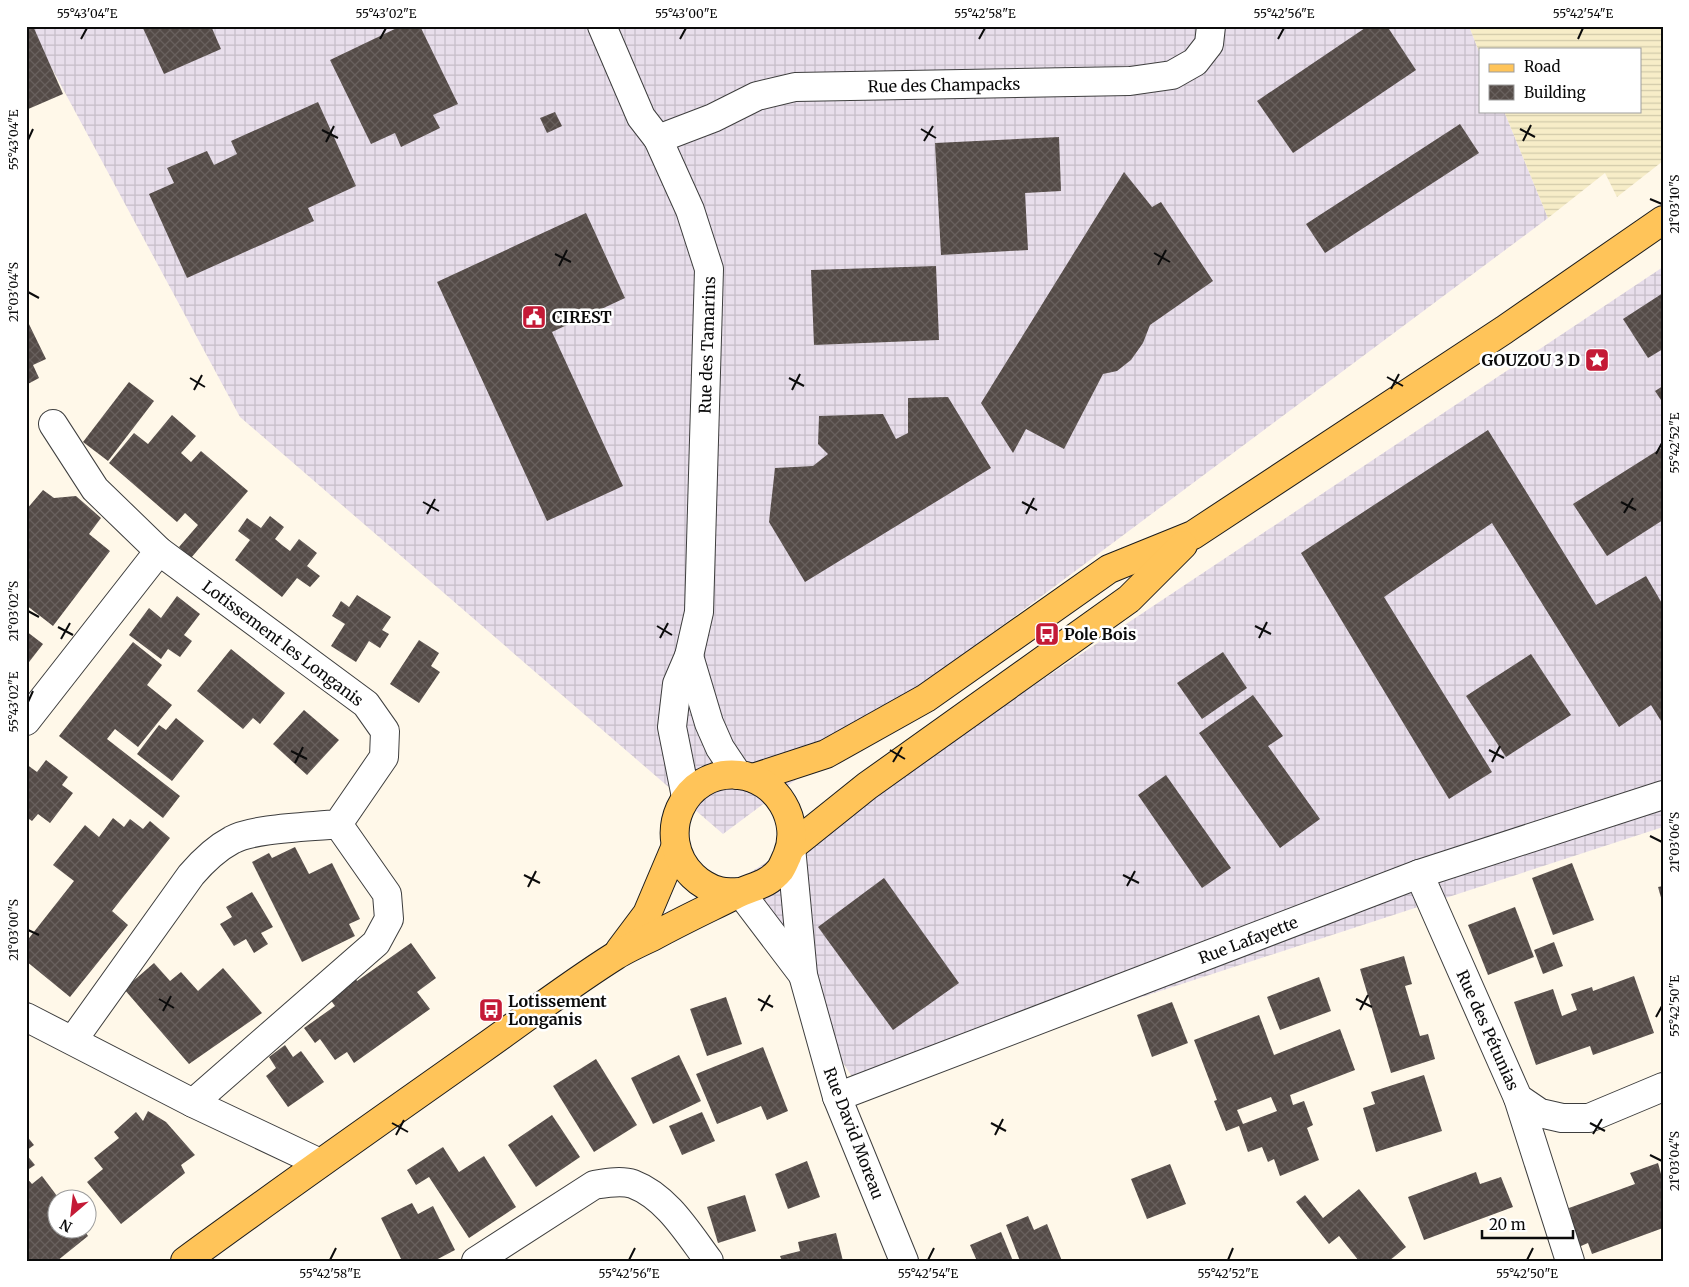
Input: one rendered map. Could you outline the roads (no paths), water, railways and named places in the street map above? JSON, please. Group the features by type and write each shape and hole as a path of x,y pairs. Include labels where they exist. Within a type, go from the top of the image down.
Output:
{"main road":[{"path":"740,892 718,891 699,882 684,867 675,848 674,830 678,812 686,797 701,784 719,776 746,777 826,754 926,698 1109,569 1193,535 1504,330 1663,220"},
{"path":"791,846 867,786 1129,599 1193,535"},
{"path":"185,1261 320,1163 616,955 740,892 763,885 781,869 791,846 792,825 785,806 772,789 746,777"},
{"path":"616,955 647,914 675,848"}],"street":[{"name":"Rue des Tamarins","path":"602,26 641,117 658,139 690,210 710,269 700,612 689,656 677,684 672,727 686,797"},
{"name":"Rue des Champacks","path":"658,139 713,118 757,96 795,87 1130,81 1172,75 1195,62 1209,44 1211,26"},
{"name":"Lotissement les Longanis","path":"53,424 95,489 159,551 366,704 385,730 384,757 338,824"},
{"path":"26,721 159,551"},
{"path":"689,656 709,723 720,748 746,777"},
{"name":"Rue Lafayette","path":"837,1097 1420,874 1663,795"},
{"path":"73,1040 191,875 209,854 233,839 263,832 338,824 387,894 390,920 376,943 194,1103"},
{"name":"Rue David Moreau","path":"791,846 803,975 837,1097 904,1261"},
{"name":"Rue des Pétunias","path":"1420,874 1518,1098 1540,1112 1562,1118 1589,1118 1663,1087"},
{"name":"Rue David Moreau","path":"740,892 803,975"},
{"path":"26,1017 194,1103 320,1163"},
{"path":"1518,1098 1570,1261"},
{"path":"476,1261 594,1185 612,1182 632,1184 648,1192 666,1206 709,1261"}],"place":[{"name":"CIREST","path":"534,317"},
{"name":"GOUZOU 3 D","path":"1597,360"},
{"name":"Pole Bois","path":"1047,634"},
{"name":"Lotissement Longanis","path":"491,1010"}]}
